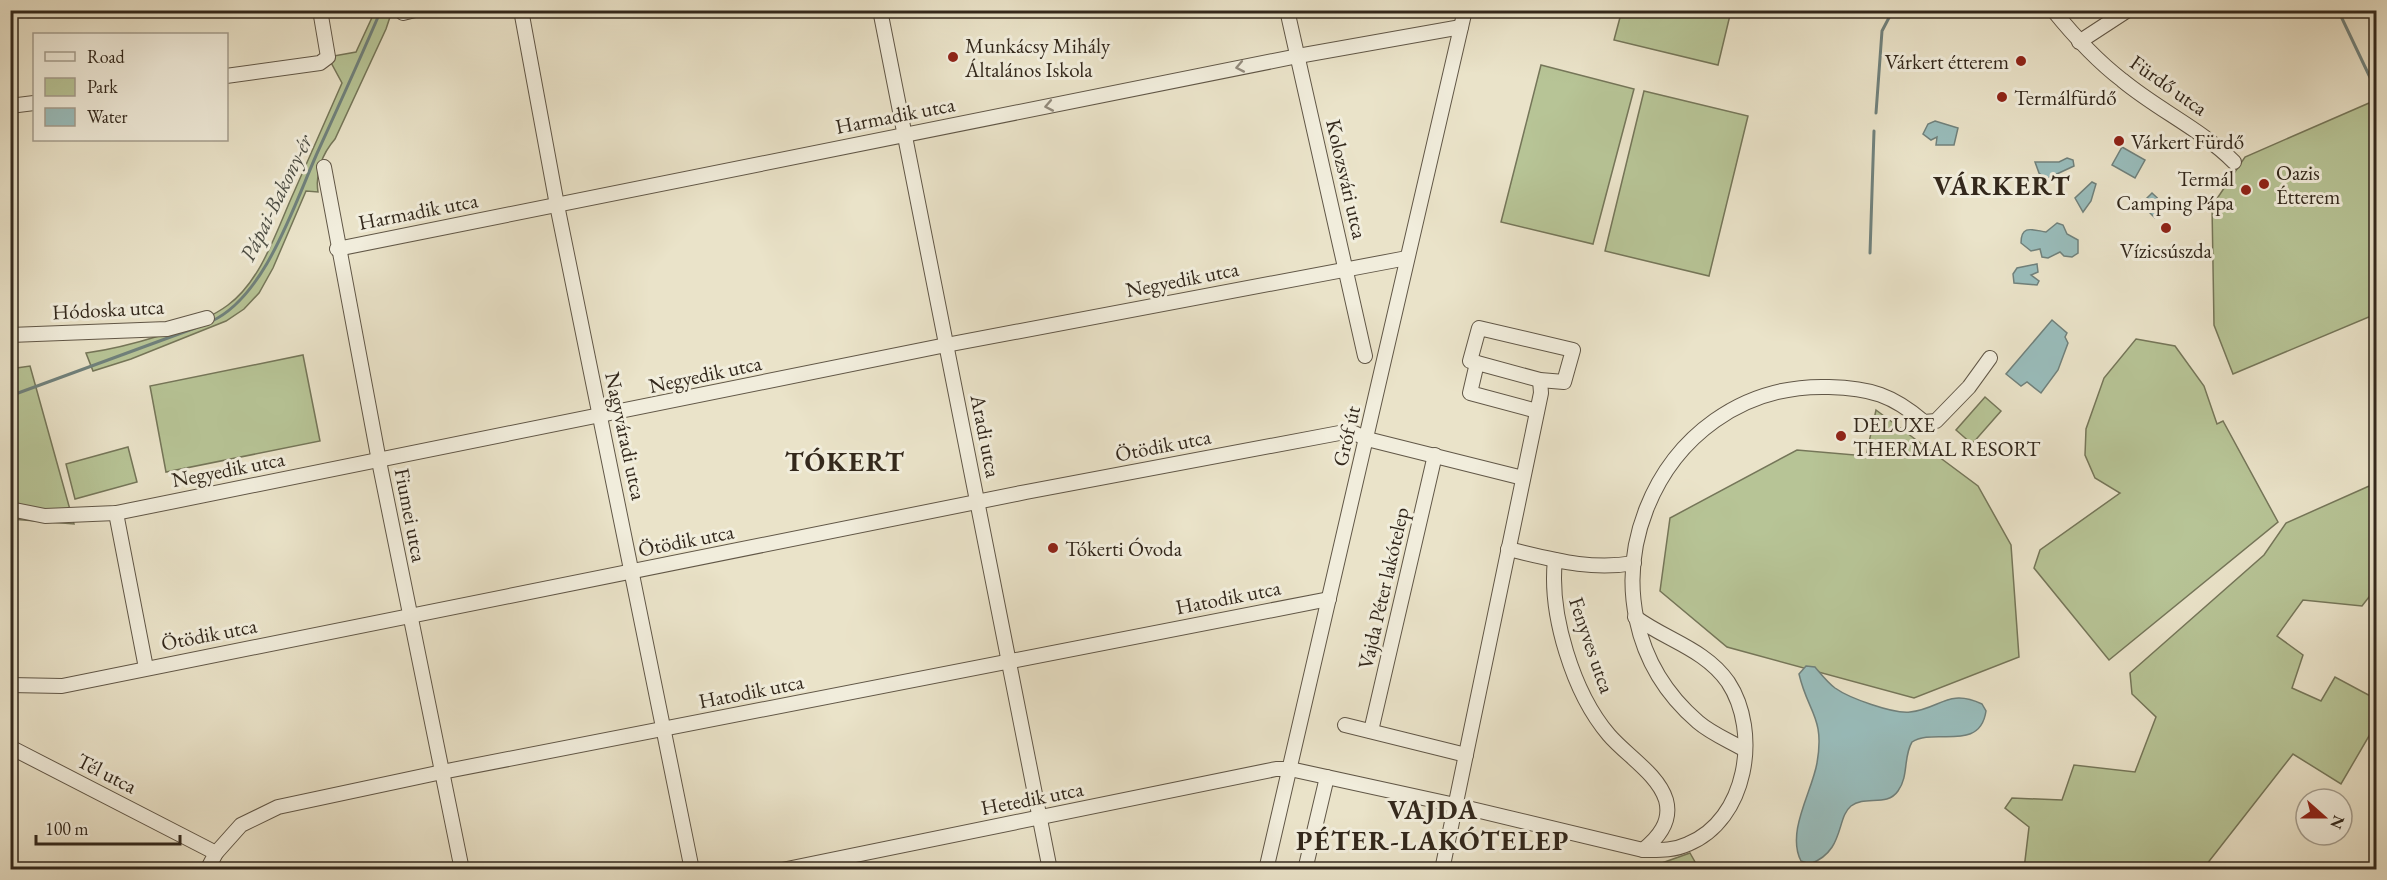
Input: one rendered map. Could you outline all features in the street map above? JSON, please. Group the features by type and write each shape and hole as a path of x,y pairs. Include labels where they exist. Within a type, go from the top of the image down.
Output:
{"street":[{"path":"228,76 320,63 328,57 320,10"},
{"name":"Nagyváradi utca","path":"521,10 557,205 692,870"},
{"name":"Aradi utca","path":"880,10 1050,870"},
{"name":"Kolozsvári utca","path":"1287,10 1365,356"},
{"name":"Gróf út","path":"1266,870 1465,10"},
{"name":"Fürdő utca","path":"2053,10 2079,42 2122,81 2212,141 2234,162"},
{"path":"2079,42 2128,10"},
{"name":"Harmadik utca","path":"338,249 1298,56 1461,27"},
{"path":"10,106 33,103"},
{"name":"Fiumei utca","path":"324,167 379,461 462,870"},
{"name":"Negyedik utca","path":"10,509 45,516 116,513 600,417 946,345 1407,258"},
{"name":"Hódoska utca","path":"10,335 167,329 207,318"},
{"path":"1479,328 1573,350 1564,382 1540,380 1470,361 1479,328"},
{"path":"1745,750 1700,724 1676,701 1657,673 1640,639 1635,617 1634,563 1637,540 1646,508 1661,477 1677,455 1724,415 1750,400 1777,391 1809,386 1877,391 1909,409 1924,422 1936,421 1969,387 1990,358"},
{"path":"1478,363 1470,393 1538,411"},
{"path":"1442,870 1538,411 1541,393 1540,380"},
{"name":"Ötödik utca","path":"10,685 62,686 978,502 1350,431 1367,439"},
{"path":"1367,439 1523,477"},
{"name":"Vajda Péter lakótelep","path":"1371,731 1435,455"},
{"path":"116,513 146,668"},
{"name":"Fenyves utca","path":"1509,549 1599,567 1634,563"},
{"name":"Fenyves utca","path":"1555,560 1553,599 1561,633 1581,687 1608,733 1659,785 1666,801 1667,814 1663,830 1643,850"},
{"name":"Hatodik utca","path":"207,870 216,853 241,825 278,807 442,771 663,730 1009,660 1329,599"},
{"path":"1290,769 1455,805 1643,850 1666,850 1688,844 1707,833 1736,796 1745,750 1746,730 1739,702 1727,681 1709,660 1692,648 1651,629 1635,617"},
{"path":"1345,724 1466,755"},
{"name":"Tél utca","path":"10,747 216,853"},
{"name":"Hetedik utca","path":"782,870 1276,769 1290,769"},
{"path":"1305,870 1327,777"}],"green space":[{"path":"1622,10 1731,11 1718,65 1614,40"},
{"path":"375,11 392,11 386,29 335,139 323,157 318,178 318,192 306,191 273,268 259,293 244,309 226,321 131,359 93,371 86,353 139,342 198,322 228,305 250,282 275,237 342,83 328,57 356,52"},
{"path":"1541,65 1634,89 1593,244 1501,222"},
{"path":"1644,91 1748,116 1709,276 1605,251"},
{"path":"2376,100 2376,314 2233,374 2214,325 2212,206 2245,157"},
{"path":"2136,339 2175,346 2204,386 2217,424 2223,421 2278,522 2109,660 2034,568 2040,550 2120,493 2095,478 2085,455 2086,429 2104,378"},
{"path":"303,355 320,441 166,472 150,386"},
{"path":"30,366 74,524 11,519 10,369"},
{"path":"1985,397 2001,411 1972,444 1956,430"},
{"path":"1876,410 1978,486 2011,545 2019,657 1914,698 1727,647 1660,591 1670,518 1797,450 1866,456"},
{"path":"128,447 137,482 75,499 66,464"},
{"path":"2376,483 2376,588 2362,606 2303,600 2277,636 2303,655 2292,688 2321,701 2335,677 2376,699 2376,724 2341,784 2293,754 2203,869 2024,869 2029,827 2005,808 2012,798 2062,800 2074,765 2135,772 2156,717 2132,694 2130,673 2264,555 2286,523"},
{"path":"1690,853 1699,869 1645,869"}],"water":[{"path":"1935,121 1958,128 1954,145 1936,145 1937,137 1931,140 1923,134 1928,124"},
{"path":"2122,147 2145,160 2135,178 2112,165"},
{"path":"2067,158 2073,160 2074,166 2046,179 2039,173 2035,162 2059,162"},
{"path":"2092,182 2096,184 2091,201 2083,212 2075,198"},
{"path":"2152,193 2166,206 2155,218 2141,204"},
{"path":"2057,223 2063,225 2067,234 2078,240 2078,253 2072,257 2064,256 2060,252 2048,258 2042,257 2040,249 2031,251 2021,243 2025,231 2046,232"},
{"path":"2037,264 2038,272 2031,275 2039,281 2037,285 2014,283 2013,274 2017,268"},
{"path":"2052,320 2067,333 2065,337 2068,343 2058,370 2041,393 2027,382 2021,386 2006,374"},
{"path":"1806,666 1815,667 1829,683 1842,692 1882,708 1910,712 1961,698 1982,704 1986,711 1982,724 1975,731 1955,737 1921,738 1912,742 1904,779 1898,791 1888,799 1863,801 1851,806 1846,811 1838,835 1829,851 1810,864 1801,861 1796,838 1819,748 1817,725 1799,674"}],"waterway":[{"name":"Pápai-Bakony-ér","path":"212,321 231,308 249,290 264,269 289,219 381,10"},
{"path":"1876,113 1882,31 1893,10"},
{"path":"2338,10 2376,90"},
{"path":"1870,253 1874,131"},
{"name":"Pápai-Bakony-ér","path":"10,396 195,328"}],"place":[{"name":"Munkácsy Mihály Általános Iskola","path":"953,57"},
{"name":"Várkert étterem","path":"2021,61"},
{"name":"Termálfürdő","path":"2002,97"},
{"name":"Várkert Fürdő","path":"2119,141"},
{"name":"Oazis Étterem","path":"2264,184"},
{"name":"Termál Camping Pápa","path":"2246,190"},
{"name":"Vízicsúszda","path":"2166,228"},
{"name":"DELUXE THERMAL RESORT","path":"1841,436"},
{"name":"Tókerti Óvoda","path":"1053,548"}],"district":[{"name":"VÁRKERT","path":"2002,185"},
{"name":"TÓKERT","path":"845,461"},
{"name":"VAJDA PÉTER-LAKÓTELEP","path":"1433,824"}]}
